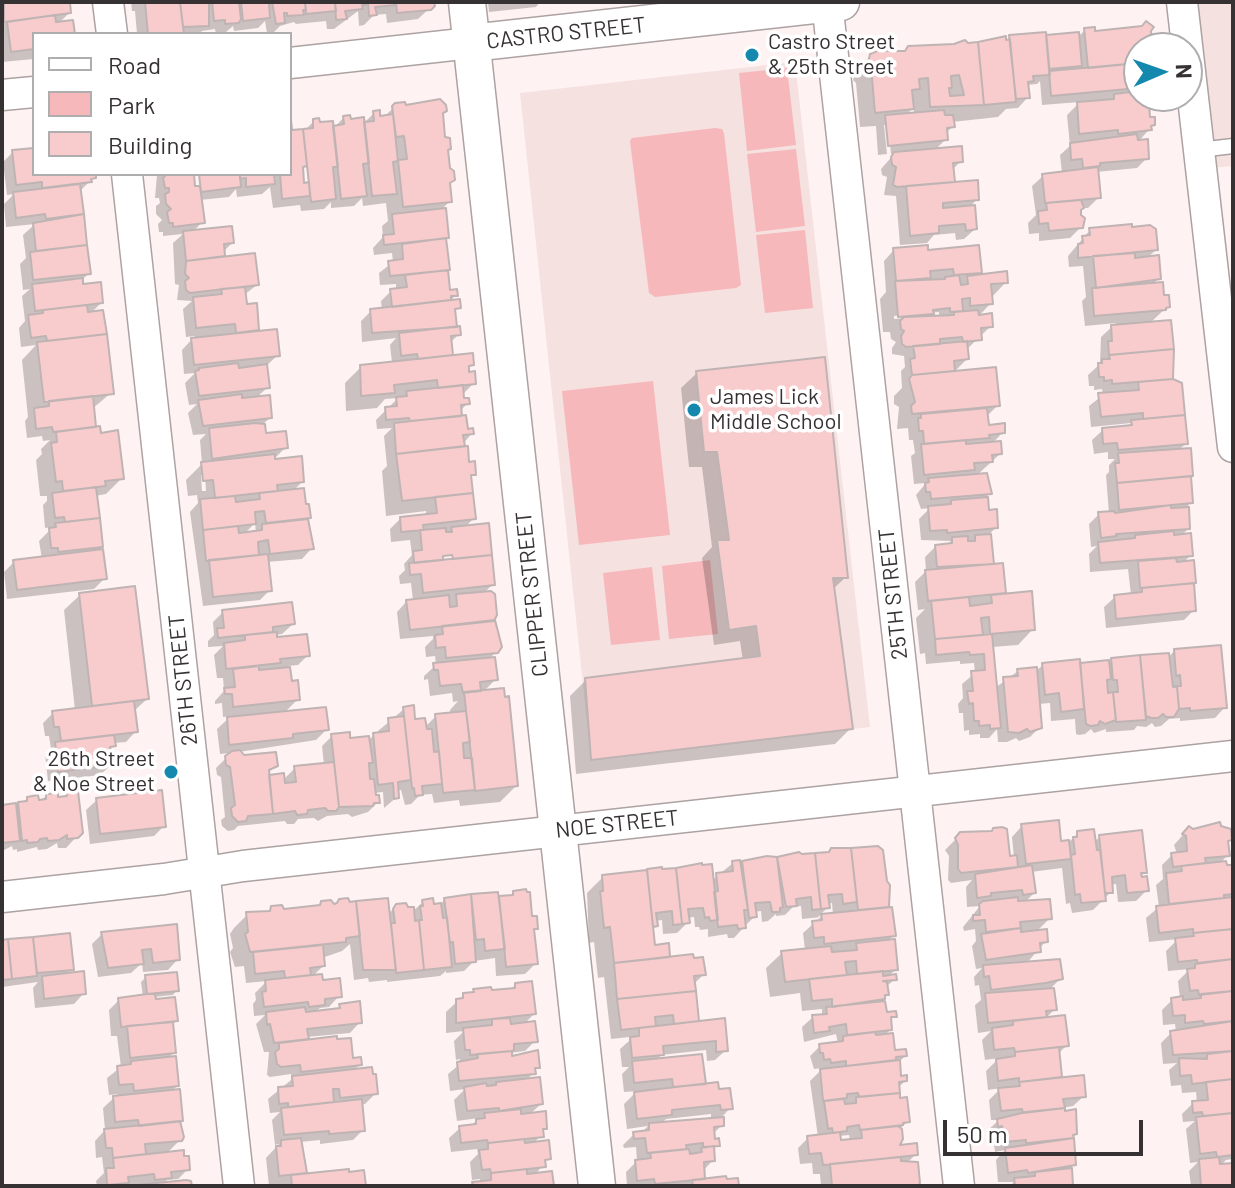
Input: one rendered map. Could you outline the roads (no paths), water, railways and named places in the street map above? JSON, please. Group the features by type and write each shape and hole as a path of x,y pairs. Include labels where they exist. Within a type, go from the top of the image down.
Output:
{"street":[{"path":"108,2 112,32"},
{"name":"CLIPPER STREET","path":"467,2 597,1186"},
{"path":"1182,2 1233,447"},
{"name":"CASTRO STREET","path":"292,63 832,3"},
{"name":"25TH STREET","path":"832,3 959,1186"},
{"path":"2,95 32,92"},
{"name":"26TH STREET","path":"127,176 239,1186"},
{"name":"NOE STREET","path":"2,897 1233,756"}],"lane":[{"path":"1199,150 1233,146"}],"place":[{"name":"Castro Street & 25th Street","path":"752,55"},
{"name":"James Lick Middle School","path":"694,410"},
{"name":"26th Street & Noe Street","path":"171,772"}]}
